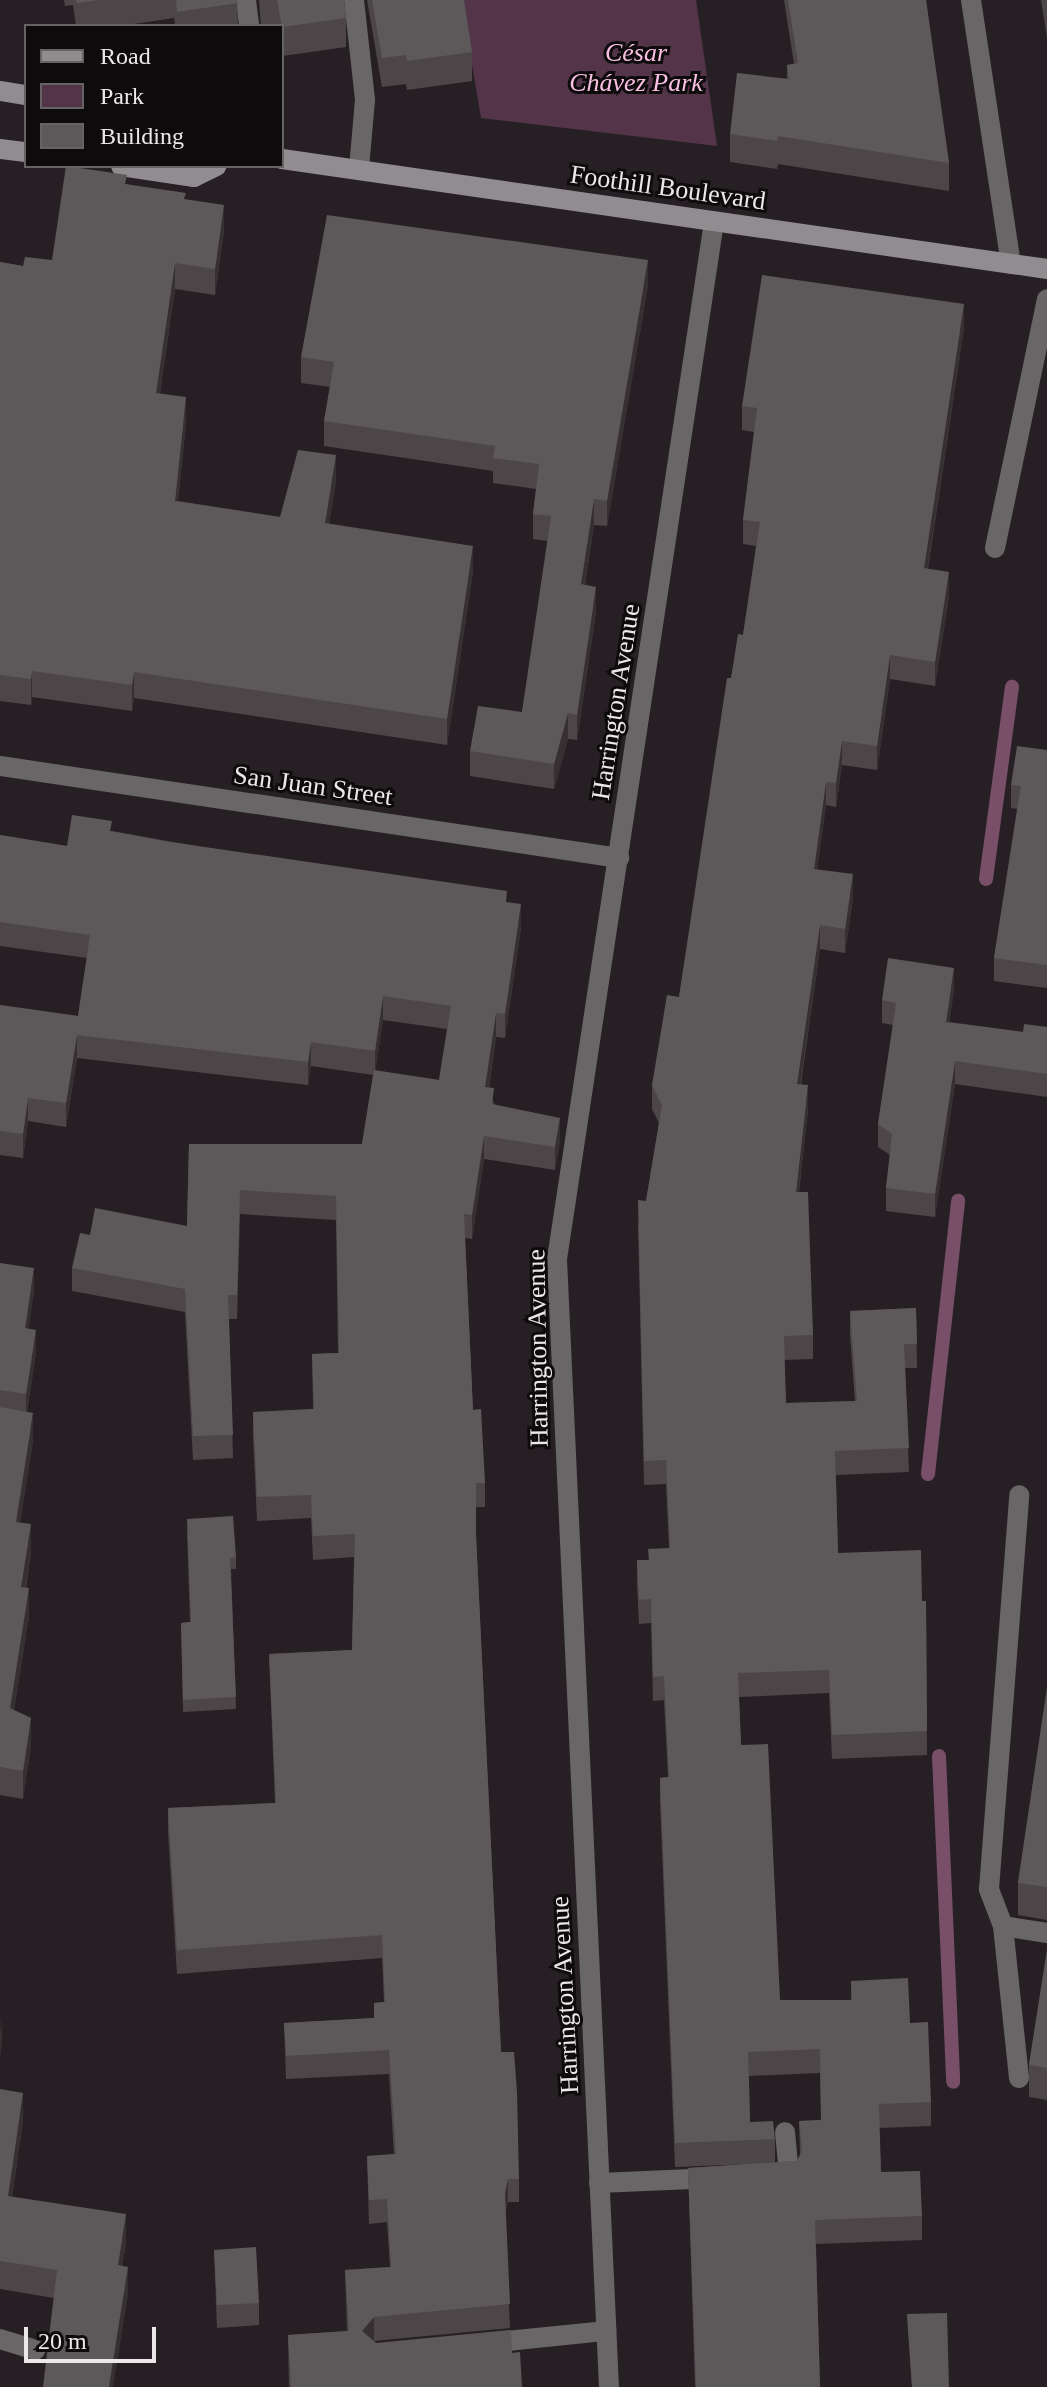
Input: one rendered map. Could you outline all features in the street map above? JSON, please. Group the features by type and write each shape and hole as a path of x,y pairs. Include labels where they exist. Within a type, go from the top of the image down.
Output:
{"main road":[{"path":"0,91 24,95"},
{"path":"0,149 24,152"},
{"name":"Foothill Boulevard","path":"284,159 1047,269"},
{"path":"134,168 194,177 213,168"}],"street":[{"path":"246,0 249,24"},
{"path":"354,0 365,109 359,169"},
{"path":"971,0 1011,264"},
{"name":"Harrington Avenue","path":"609,2387 557,1259 714,222"},
{"path":"995,548 1047,299"},
{"name":"San Juan Street","path":"0,766 619,858"},
{"path":"1019,1495 989,1889 1003,1926 1019,2078"},
{"path":"1003,1926 1047,1933"},
{"path":"599,2183 789,2175 785,2132"},
{"path":"468,2345 606,2331"},
{"path":"0,2339 35,2350"}],"green space":[{"name":"César Chávez Park","path":"461,0 696,0 717,146 481,118"}],"building":[{"path":"176,0 237,0 238,3 177,12"},
{"path":"277,0 344,0 346,18 284,27"},
{"path":"372,0 464,0 472,52 407,61 406,55 382,58"},
{"path":"788,0 926,0 949,163 778,136 777,141 730,134 737,73 789,79 787,65 798,63"},
{"path":"66,168 127,175 125,184 186,193 184,199 224,205 215,269 175,263 156,393 186,397 175,501 280,517 298,450 336,455 325,523 473,546 447,719 134,672 132,685 32,671 31,679 0,675 0,262 23,266 25,257 52,260"},
{"path":"327,215 648,260 607,501 594,499 581,584 596,587 577,715 568,713 554,764 470,751 478,706 522,712 551,516 533,514 539,464 493,458 495,446 324,421 334,362 301,357"},
{"path":"762,275 964,304 924,568 949,572 935,662 890,655 877,746 842,741 836,783 826,782 814,869 853,874 845,929 820,925 797,1084 808,1085 796,1192 808,1192 813,1335 784,1336 786,1403 857,1401 850,1311 916,1308 917,1344 904,1344 909,1448 835,1451 838,1553 921,1550 922,1601 926,1601 927,1731 832,1735 829,1670 738,1673 741,1745 768,1744 780,2000 852,2000 851,1981 908,1978 910,2023 928,2022 931,2102 879,2104 881,2172 920,2171 922,2216 815,2220 820,2387 696,2387 688,2168 797,2161 802,2151 799,2121 821,2120 820,2049 748,2052 750,2122 773,2121 775,2139 675,2143 660,1778 669,1777 664,1676 653,1677 651,1599 639,1600 637,1560 649,1560 648,1549 670,1548 666,1460 644,1461 638,1200 646,1201 662,1105 652,1085 667,995 679,997 727,678 731,678 738,634 743,635 760,522 743,520 757,408 742,406"},
{"path":"1017,746 1047,750 1047,965 994,958 1021,786 1011,785"},
{"path":"72,815 112,821 110,831 164,841 507,891 506,902 521,904 505,1014 496,1013 485,1087 494,1088 492,1104 560,1118 555,1147 484,1136 472,1215 464,1214 473,1410 481,1409 485,1483 476,1483 476,1534 501,2052 514,2052 517,2092 519,2179 508,2179 505,2193 510,2304 374,2317 362,2331 376,2343 511,2330 512,2353 520,2352 522,2387 291,2387 288,2335 349,2331 345,2270 391,2267 387,2199 369,2200 367,2156 396,2154 389,2050 286,2056 284,2023 374,2018 374,2003 385,2002 382,1935 177,1950 168,1808 276,1803 269,1654 352,1650 355,1534 313,1536 311,1495 257,1497 253,1412 314,1409 312,1354 339,1353 336,1196 240,1190 237,1295 228,1295 233,1435 193,1436 185,1289 72,1268 80,1233 90,1235 95,1208 187,1226 189,1144 362,1144 374,1070 439,1080 451,1006 383,996 375,1051 311,1042 308,1062 77,1035 66,1103 28,1098 23,1134 0,1131 0,1005 78,1016 90,935 0,922 0,835 67,846"},
{"path":"888,958 954,968 946,1022 1023,1032 1024,1024 1047,1027 1047,1074 955,1061 935,1194 886,1188 892,1134 878,1124 896,1003 882,1000"},
{"path":"0,1263 34,1268 25,1328 36,1330 26,1394 0,1390"},
{"path":"0,1407 33,1413 16,1522 31,1524 21,1587 29,1588 10,1708 31,1718 23,1771 0,1767"},
{"path":"233,1516 236,1557 230,1558 236,1697 183,1700 181,1623 191,1622 187,1519"},
{"path":"1047,1688 1047,1887 1018,1883"},
{"path":"1047,1950 1047,2068 1029,2065"},
{"path":"0,2089 23,2093 8,2196 126,2214 118,2265 128,2267 109,2387 43,2387 57,2270 0,2261"},
{"path":"256,2247 259,2303 217,2305 214,2250"},
{"path":"947,2313 949,2387 912,2387 907,2314"}],"waterway":[{"path":"986,879 1012,687"},
{"path":"928,1474 958,1201"},
{"path":"939,1756 953,2082"}]}
